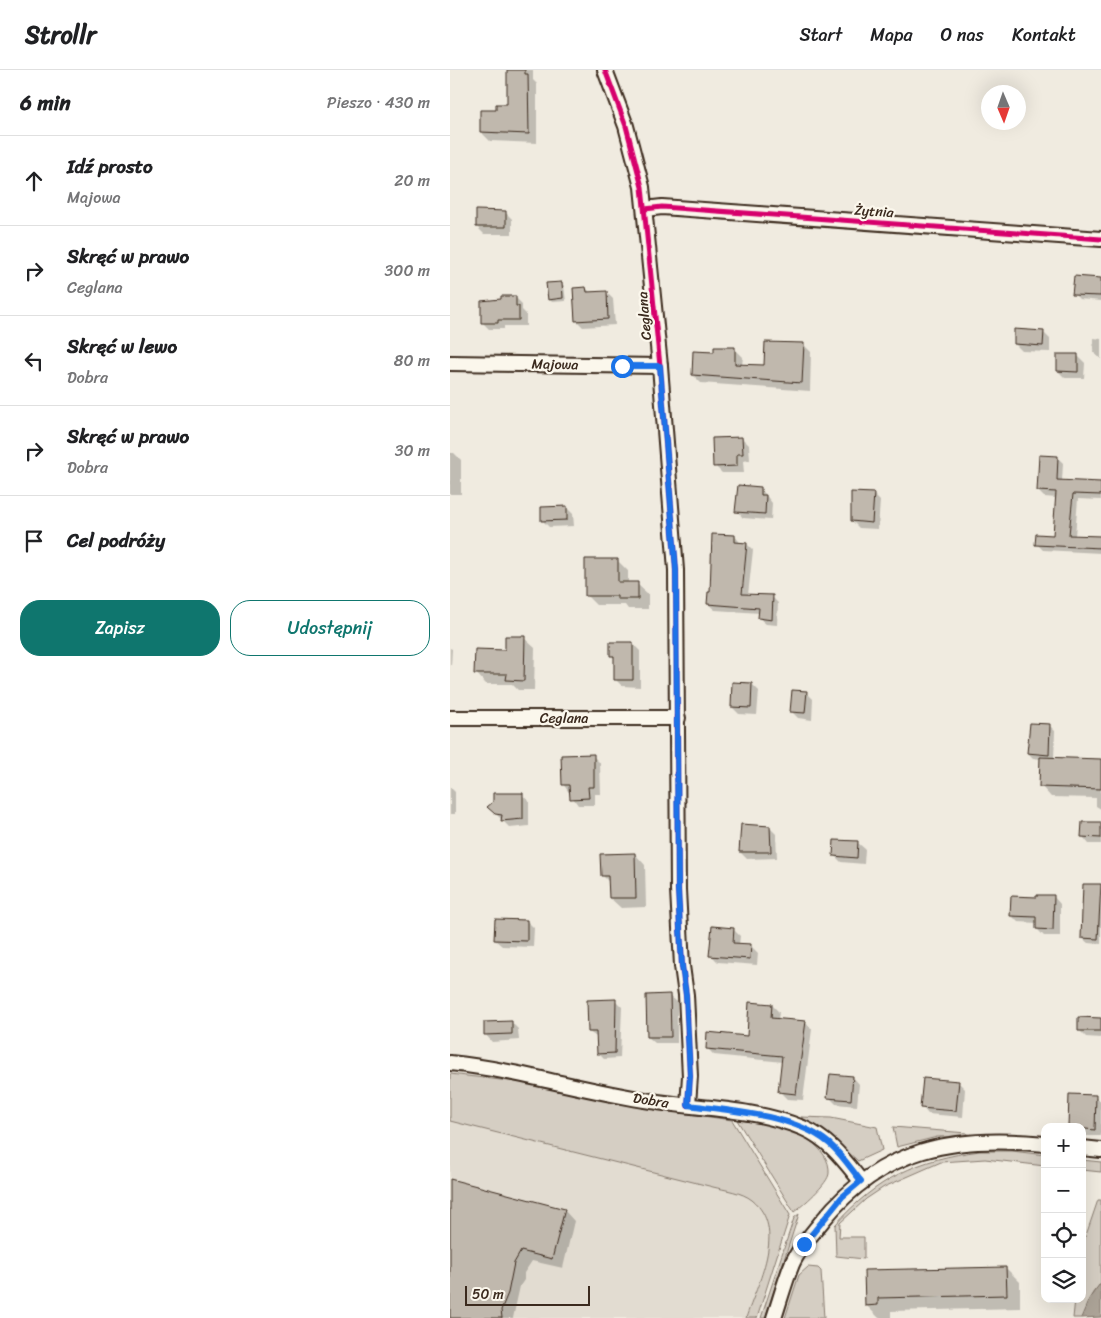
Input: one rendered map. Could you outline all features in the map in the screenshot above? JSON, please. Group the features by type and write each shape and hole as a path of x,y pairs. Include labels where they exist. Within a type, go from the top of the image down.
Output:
{"street":[{"name":"Ceglana","path":"605,70 626,126 638,166 645,209 660,366 676,570 678,890 690,1076 688,1105"},
{"name":"Żytnia","path":"645,209 662,207 1101,239"},
{"name":"Majowa","path":"450,363 660,366"},
{"name":"Ceglana","path":"450,718 678,718"},
{"name":"Dobra","path":"450,1063 495,1067 651,1102 688,1105 763,1116 803,1128 833,1147 861,1181"},
{"path":"774,1318 792,1264 804,1244 842,1197 861,1181 890,1163 939,1147 994,1141 1041,1144"},
{"path":"1086,1148 1101,1150"}],"shaded area":[{"path":"450,1074 534,1084 651,1109 732,1120 790,1215 757,1318 746,1318 767,1257 769,1241 768,1226 763,1212 752,1200 733,1192 450,1121"},
{"path":"450,1089 735,1138 781,1214 748,1318 450,1318"},
{"path":"801,1117 831,1118 877,1127 882,1150 858,1161 823,1130"},
{"path":"737,1120 781,1126 809,1140 824,1155 828,1164 828,1177 814,1194 794,1212"},
{"path":"893,1127 967,1133 966,1136 937,1137 897,1147"},
{"path":"980,1151 1012,1151 1041,1155 1041,1166 985,1159 941,1162 884,1187 866,1199 840,1223 839,1237 864,1237 864,1259 836,1256 835,1225 867,1195 900,1173 937,1159"},
{"path":"1086,1160 1101,1162 1101,1172 1086,1170"},
{"path":"1098,1200 1101,1200 1101,1285 1091,1296 1081,1318 1073,1318 1075,1303 1086,1303 1086,1235"},
{"path":"799,1214 765,1318 761,1318 794,1218"},
{"path":"808,1267 818,1268 821,1271 824,1318 785,1318 799,1275"},
{"path":"1099,1285 1101,1285 1101,1317 1081,1318 1089,1299"}],"building":[{"path":"507,70 525,70 525,74 528,74 529,134 480,132 480,110 496,110 496,104 507,104"},
{"path":"476,210 506,211 506,227 476,227"},
{"path":"1074,276 1101,278 1101,296 1072,295"},
{"path":"562,282 563,298 548,300 546,283"},
{"path":"586,287 587,292 607,291 608,319 575,321 573,288"},
{"path":"501,296 516,296 516,306 519,306 519,320 498,320 498,323 481,323 481,301 501,299"},
{"path":"1014,329 1044,331 1043,346 1014,344"},
{"path":"765,342 804,343 802,383 692,375 693,351 714,352 714,347 735,347 735,364 764,365"},
{"path":"1057,354 1078,354 1078,372 1057,371"},
{"path":"742,437 743,454 737,454 737,466 713,467 712,438"},
{"path":"1039,455 1058,456 1057,480 1101,482 1101,495 1073,494 1069,535 1101,536 1101,548 1035,545 1036,534 1053,535 1056,492 1037,491"},
{"path":"738,485 761,487 761,495 766,495 765,514 735,512"},
{"path":"851,492 874,493 872,523 851,521"},
{"path":"567,506 567,520 541,521 541,507"},
{"path":"712,534 735,535 735,542 747,543 742,594 773,595 772,620 758,618 759,608 707,604 708,592 710,592"},
{"path":"585,559 618,559 618,582 638,582 638,599 617,599 617,596 585,596"},
{"path":"505,636 525,636 524,681 506,680 507,674 474,674 475,649 505,650"},
{"path":"610,642 633,642 633,680 614,680 614,656 610,656"},
{"path":"732,682 752,683 751,708 731,707"},
{"path":"792,690 807,691 805,713 790,712"},
{"path":"1030,723 1050,724 1049,755 1027,753"},
{"path":"594,754 594,787 588,787 589,798 570,799 569,785 562,785 561,755"},
{"path":"1040,757 1101,759 1101,789 1039,787"},
{"path":"493,793 523,793 523,819 501,821 502,815 495,814 487,807 493,802"},
{"path":"1082,822 1101,822 1101,838 1081,837"},
{"path":"741,824 770,826 771,852 739,852"},
{"path":"834,840 858,841 857,858 833,856"},
{"path":"635,853 636,898 609,898 608,876 601,876 600,854"},
{"path":"1083,884 1101,884 1098,939 1081,938"},
{"path":"1037,895 1054,895 1053,930 1036,929 1036,917 1010,916 1011,896 1037,897"},
{"path":"495,919 527,920 527,941 494,940"},
{"path":"712,926 734,928 733,943 751,944 750,959 709,956"},
{"path":"670,994 671,1037 647,1037 646,995"},
{"path":"616,999 615,1053 597,1054 596,1032 588,1032 587,1000"},
{"path":"749,1002 772,1004 771,1018 806,1021 796,1094 778,1092 782,1056 706,1049 707,1032 747,1036"},
{"path":"1078,1017 1101,1018 1101,1031 1078,1031"},
{"path":"512,1021 512,1034 484,1035 484,1022"},
{"path":"830,1074 853,1076 851,1100 827,1098"},
{"path":"923,1078 959,1081 956,1111 920,1108"},
{"path":"1069,1094 1096,1095 1095,1130 1086,1129 1086,1123 1068,1123"},
{"path":"450,1179 565,1209 552,1259 521,1251 514,1263 508,1293 501,1310 502,1318 450,1318"},
{"path":"1006,1267 1007,1295 878,1298 878,1305 865,1306 864,1270"}],"cycle path":[{"path":"605,70 626,126 642,187 660,366 676,570 678,890 690,1076 688,1105"},
{"path":"645,209 662,207 1101,239"}],"route":[{"path":"622,366 660,366 676,570 678,622 678,890 690,1076 688,1105 763,1116 803,1128 819,1136 833,1147 861,1181 842,1197 804,1244"}]}
